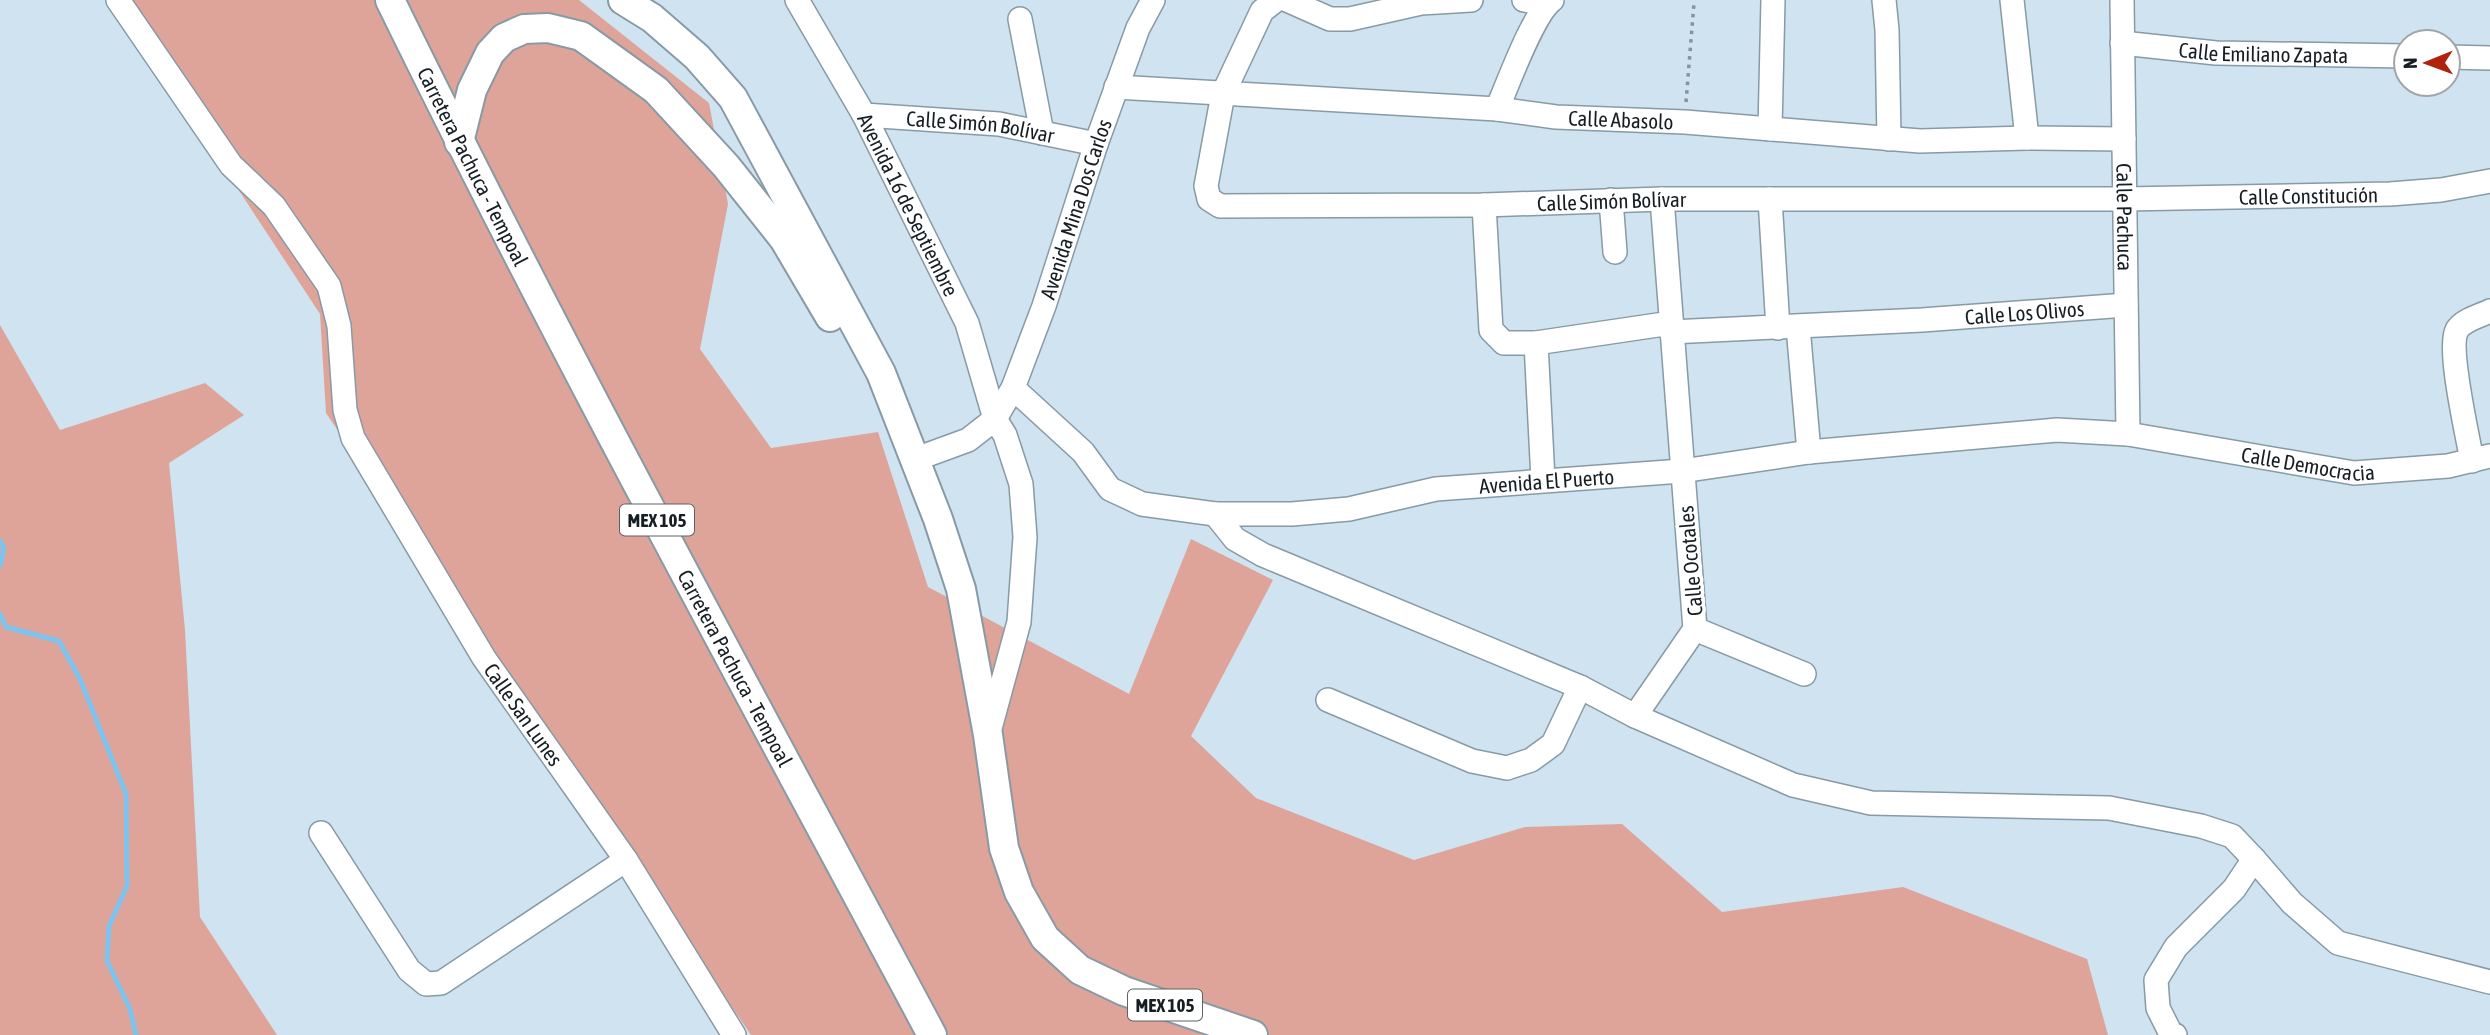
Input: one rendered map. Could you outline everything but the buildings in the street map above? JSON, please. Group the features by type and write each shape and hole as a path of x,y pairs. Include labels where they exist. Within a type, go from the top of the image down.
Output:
{"main road":[{"name":"Carretera Pachuca - Tempoal","path":"390,0 459,142 616,443 932,1035"},
{"name":"MEX 105","path":"623,0 652,18 697,57 733,98 881,373 939,519 961,589 988,735 1004,848 1019,892 1045,937 1080,970 1124,991 1253,1035"},
{"path":"459,142 472,90 490,53 504,38 524,29 548,28 581,36 656,90 726,166 785,239 840,332 881,373"}],"street":[{"name":"Calle San Lunes","path":"118,0 231,165 274,206 329,286 339,326 345,410 353,438 484,659 626,860 734,1035"},
{"name":"Avenida 16 de Septiembre","path":"797,0 864,115 967,323 995,419"},
{"name":"Avenida Mina Dos Carlos","path":"916,459 968,440 995,419 1013,388 1044,306 1116,87 1138,28 1153,0"},
{"name":"Calle Simón Bolívar","path":"1276,0 1262,11 1223,94 1206,186 1209,200 1220,206 1484,205 1661,199 2125,199"},
{"path":"1287,0 1330,19 1350,19 1421,3 1471,0"},
{"path":"1770,129 1773,0"},
{"path":"1884,0 1889,139"},
{"path":"2012,0 2027,138"},
{"name":"Calle Pachuca","path":"2122,0 2128,434"},
{"path":"1497,109 1535,24 1541,1"},
{"path":"1020,19 1042,133"},
{"name":"Calle Emiliano Zapata","path":"2122,43 2216,53 2392,56"},
{"path":"2462,57 2490,58"},
{"name":"Calle Abasolo","path":"1116,87 1497,109 1556,117 1685,122 1920,141 2124,139"},
{"name":"Calle Simón Bolívar","path":"864,115 999,124 1096,144"},
{"name":"Calle Constitución","path":"2125,199 2390,194 2441,190 2490,181"},
{"name":"Calle Ocotales","path":"1636,716 1695,629 1661,199"},
{"path":"1770,199 1809,452"},
{"path":"1611,200 1615,252"},
{"path":"1484,205 1491,330 1504,343 1536,344 1671,327"},
{"name":"Calle Los Olivos","path":"1671,327 1788,327 2126,305"},
{"path":"2481,459 2454,350 2457,330 2469,320 2490,311"},
{"path":"1536,344 1543,480"},
{"name":"Avenida El Puerto","path":"1013,388 1083,452 1111,489 1142,503 1216,513 1292,514 1349,509 1436,489 1682,471 1809,452 2057,430 2128,434"},
{"path":"988,735 1019,622 1025,537 1021,484 1005,435 995,419"},
{"name":"Calle Democracia","path":"2128,434 2354,474 2448,466 2481,459"},
{"path":"1216,513 1235,539 1263,555 1580,687 1636,716 1793,785 1871,803 2109,808 2211,829 2231,836 2255,859 2292,903 2338,943 2490,982"},
{"path":"1695,629 1804,674"},
{"path":"1328,701 1472,761 1507,768 1531,760 1553,744 1580,687"},
{"path":"321,833 410,970 426,984 441,984 626,860"},
{"path":"2175,1035 2170,1032 2158,1008 2156,980 2176,947 2234,889 2255,859"}],"path":[{"path":"1685,122 1694,3"}],"shaded area":[{"path":"114,0 579,0 709,103 728,204 700,349 771,448 878,432 928,587 1129,694 1191,539 1273,580 1191,736 1256,798 1414,860 1525,827 1622,824 1722,912 1903,887 2087,959 2108,1035 751,1035 326,413 320,314"},
{"path":"0,325 60,430 205,383 244,415 169,463 185,630 200,917 277,1035 0,1035"}],"waterway":[{"path":"0,541 4,548 0,566"},
{"path":"0,614 6,627 59,641 80,679 126,794 127,886 109,926 107,961 130,1009 136,1035"}]}
